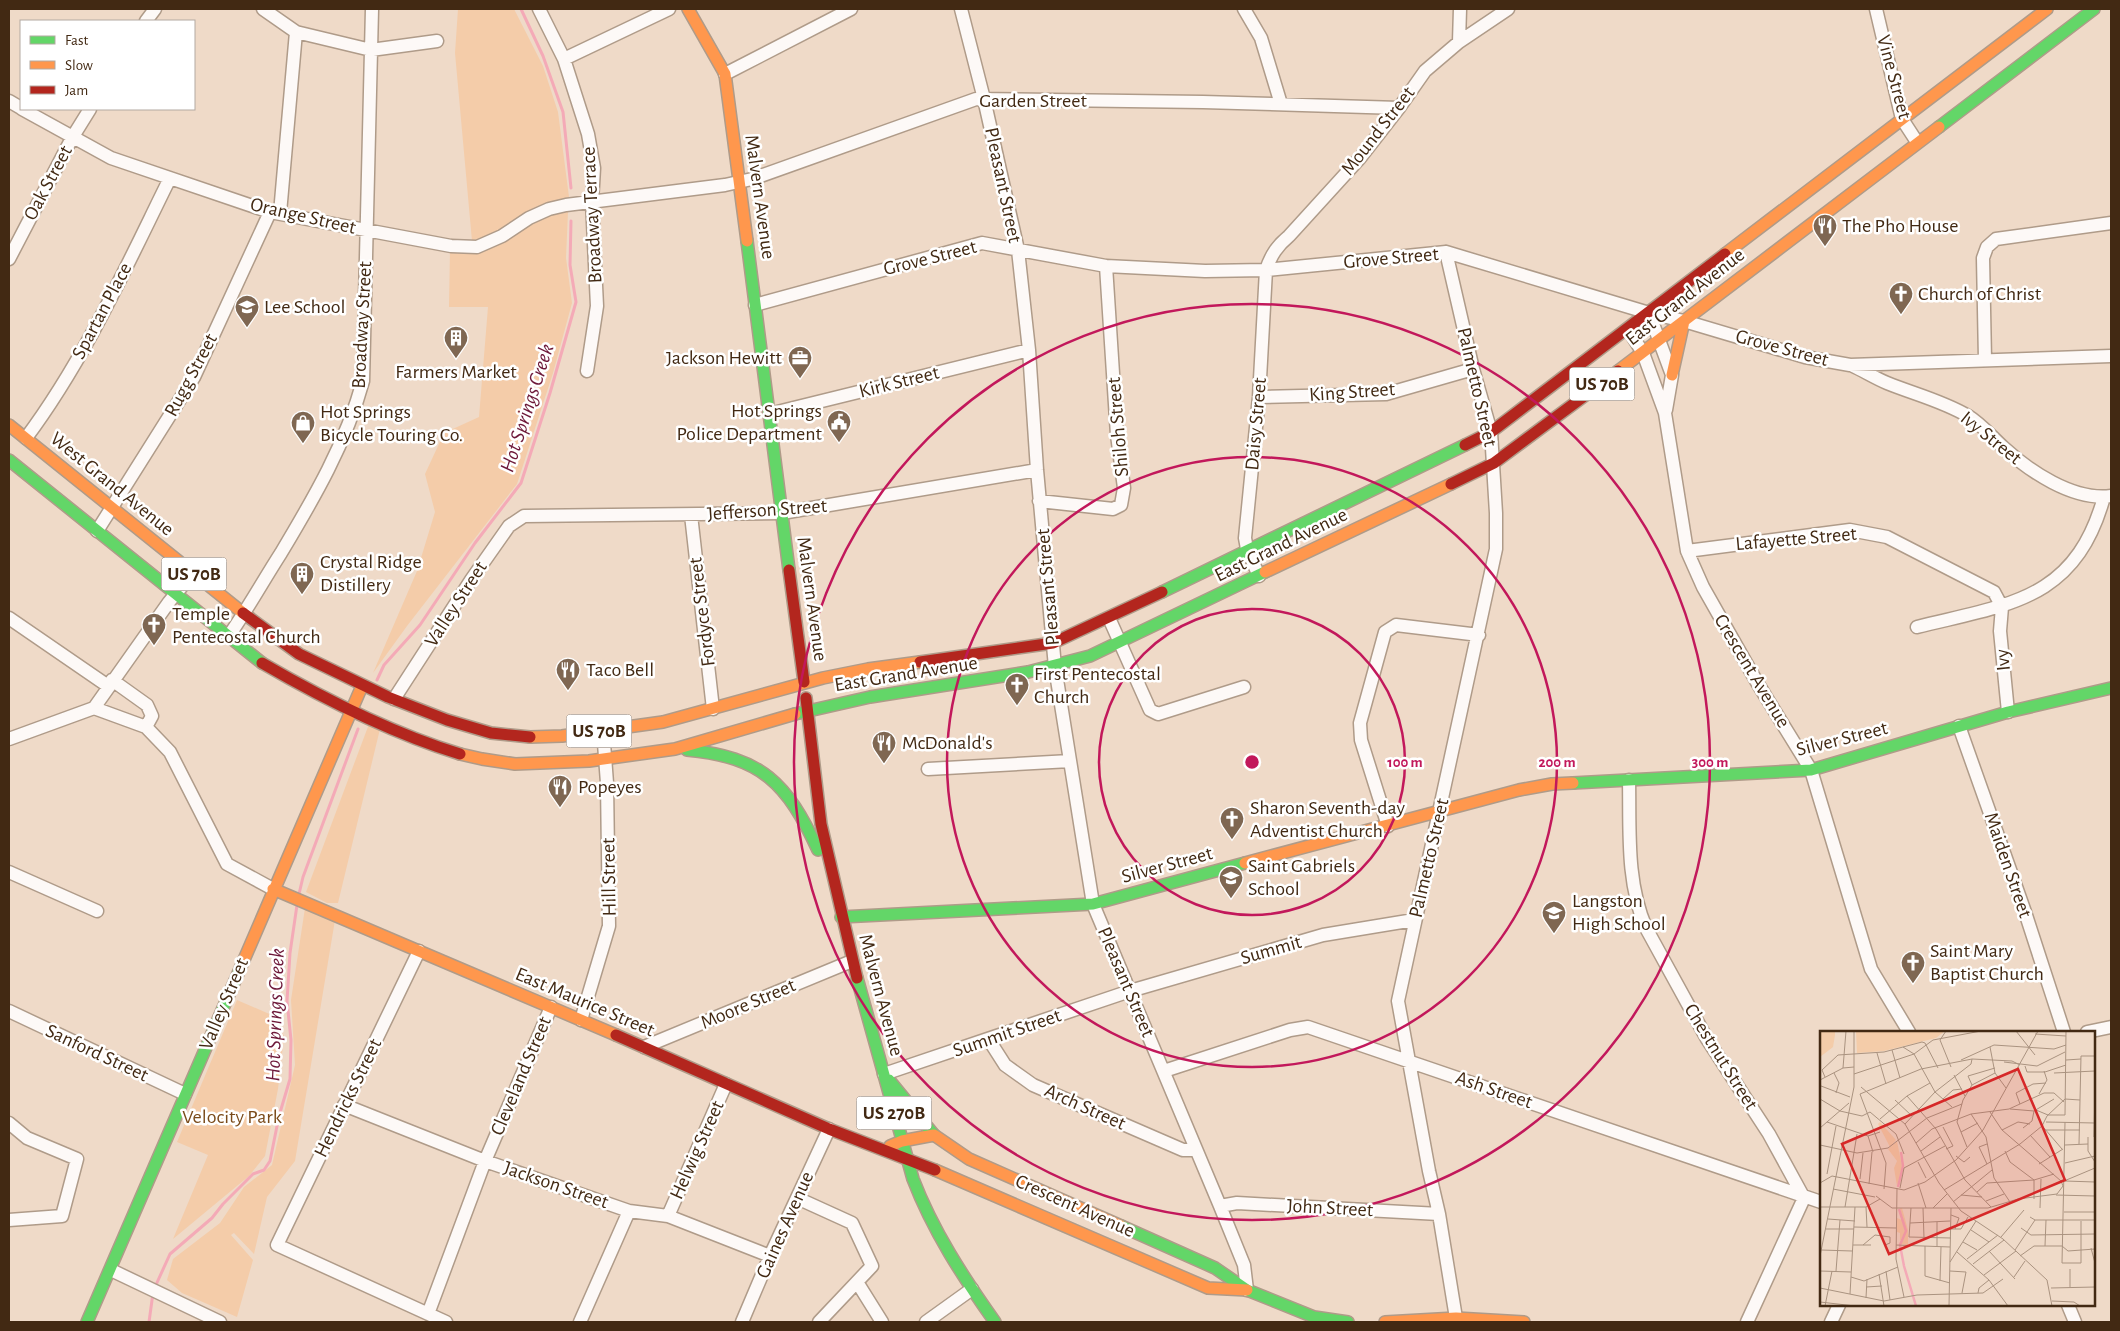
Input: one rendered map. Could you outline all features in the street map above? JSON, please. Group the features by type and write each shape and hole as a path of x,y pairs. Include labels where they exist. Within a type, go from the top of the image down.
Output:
{"main road":[{"name":"Malvern Avenue","path":"688,9 725,74 821,824 841,918 919,1198 940,1240 995,1322"},
{"name":"East Grand Avenue","path":"394,699 447,720 491,733 528,737 554,736 663,722 804,682 868,670 1053,643 1109,618 1247,549 1491,432 2047,9"},
{"name":"East Grand Avenue","path":"352,710 429,744 473,757 514,764 573,763 673,749 807,710 872,696 1004,678 1055,667 1090,656 1494,463 1643,353 1917,142 2094,9"},
{"path":"1672,375 1684,321"},
{"name":"West Grand Avenue","path":"9,425 192,573 299,654 362,686 394,699"},
{"name":"US 70B","path":"9,460 259,661 291,681 352,710"},
{"name":"Valley Street","path":"86,1322 111,1270 273,889 362,686"},
{"name":"Silver Street","path":"841,918 1093,904 1552,784 1811,770 2008,712 2111,688"},
{"name":"US 270B","path":"673,749 724,754 760,769 794,802 809,827 834,886"},
{"name":"East Maurice Street","path":"273,889 581,1020 829,1129 907,1160"},
{"name":"Crescent Avenue","path":"884,1074 934,1135 968,1159 1215,1268 1246,1290 1314,1317 1348,1322"},
{"path":"881,1151 902,1141 934,1135"},
{"path":"959,1180 968,1159"},
{"name":"Crescent Avenue","path":"907,1160 959,1180 1208,1288 1246,1290"},
{"path":"1089,1237 1098,1216"},
{"path":"1385,1322 1456,1318 1524,1322"}],"street":[{"path":"147,20 155,9"},
{"path":"263,9 296,32 371,50 437,41"},
{"name":"Broadway Street","path":"228,637 244,614 315,496 358,401 363,381 372,9"},
{"name":"Broadway Terrace","path":"539,9 564,59 588,134 594,168 592,202 597,306 586,370"},
{"path":"564,59 669,9"},
{"path":"725,74 834,13 851,9"},
{"name":"Pleasant Street","path":"961,9 984,98 1018,250 1029,350 1039,501 1055,667 1093,904 1244,1265 1246,1290"},
{"path":"1244,9 1261,38 1281,104"},
{"path":"1460,9 1460,42"},
{"name":"Mound Street","path":"1266,270 1271,255 1278,245 1289,236 1360,158 1399,108 1425,70 1460,42 1508,9"},
{"name":"Vine Street","path":"1876,9 1902,119 1917,142"},
{"name":"Rugg Street","path":"97,531 194,377 275,212 296,32"},
{"name":"Garden Street","path":"592,202 739,182 976,99 984,98 1399,108"},
{"name":"Orange Street","path":"25,110 72,138 111,158 275,212 451,246 477,247 502,236 529,218 549,209 592,202"},
{"name":"Oak Street","path":"9,259 72,138 89,110"},
{"name":"Spartan Place","path":"26,438 67,379 170,178"},
{"path":"1985,360 1983,258 1986,247 1996,240 2111,223"},
{"name":"Grove Street","path":"755,304 982,243 1106,266 1205,271 1266,270 1446,252 1649,313 1684,321 1805,357 1850,365 2111,356"},
{"name":"Palmetto Street","path":"1446,252 1473,369 1491,432 1494,463 1496,549 1440,812 1414,920 1398,1001 1407,1060 1429,1171 1440,1214 1456,1318"},
{"name":"Shiloh Street","path":"1039,501 1113,508 1121,505 1124,488 1117,435 1106,266"},
{"name":"Daisy Street","path":"1259,576 1247,549 1245,538 1259,397 1266,270"},
{"name":"Crescent Avenue","path":"1649,313 1672,375 1665,413"},
{"name":"Crescent Avenue","path":"1628,329 1643,353 1665,413 1687,551 1702,587 1758,684 1811,770 1871,969 1908,1031"},
{"name":"Kirk Street","path":"769,414 1029,350"},
{"name":"Ivy Street","path":"1850,365 1887,383 1941,402 1970,417 2015,458 2044,480 2075,491 2108,496"},
{"name":"King Street","path":"1259,397 1386,394 1473,369"},
{"name":"Jefferson Street","path":"524,516 782,513 1037,470"},
{"path":"1917,627 2002,607 2042,589 2064,573 2082,550 2108,496"},
{"name":"Fordyce Street","path":"691,515 713,709"},
{"name":"Valley Street","path":"394,699 471,580 509,526 524,516"},
{"name":"Lafayette Street","path":"1687,551 1850,530 1887,537 1994,592 2002,607"},
{"path":"9,738 94,708 110,683 192,573"},
{"name":"Ivy","path":"2002,607 2000,631 2008,712"},
{"path":"9,618 147,705 152,716 146,727"},
{"path":"1109,618 1150,710 1158,714 1244,687"},
{"path":"1388,826 1361,740 1360,723 1385,632 1396,625 1479,634"},
{"path":"94,708 146,727 170,752 227,864 273,889"},
{"name":"Maiden Street","path":"1959,726 2064,1031"},
{"name":"Hill Street","path":"581,1020 609,926 606,759 603,730"},
{"path":"928,769 1070,761"},
{"name":"Chestnut Street","path":"1629,780 1633,890 1638,910 1707,1039 1769,1134 1804,1198"},
{"path":"9,872 97,911"},
{"name":"Summit","path":"1130,991 1323,935 1414,920"},
{"name":"Hendricks Street","path":"419,951 276,1245 424,1312"},
{"name":"Moore Street","path":"644,1048 852,961"},
{"name":"Summit Street","path":"884,1074 1130,991"},
{"name":"Cleveland Street","path":"414,1322 424,1312 550,1007"},
{"name":"Sanford Street","path":"9,1012 185,1094"},
{"name":"Ash Street","path":"1164,1071 1290,1030 1308,1027 1804,1198 1820,1202"},
{"path":"2094,1031 2111,1028"},
{"name":"Arch Street","path":"989,1040 1006,1065 1034,1085 1183,1150 1196,1150"},
{"name":"Helwig Street","path":"668,1216 726,1084"},
{"name":"Jackson Street","path":"344,1105 485,1161 628,1211 668,1216 770,1256"},
{"path":"9,1124 27,1138 77,1159 62,1216 9,1220"},
{"name":"Gaines Avenue","path":"742,1322 770,1256 829,1129"},
{"path":"797,1198 852,1223 872,1266 819,1322"},
{"path":"1747,1322 1804,1198"},
{"name":"John Street","path":"1220,1206 1237,1202 1440,1214"},
{"path":"580,1322 628,1211"},
{"path":"111,1270 220,1322"},
{"path":"857,1282 882,1322"},
{"path":"926,1322 972,1289"},
{"path":"1831,1322 1838,1306"},
{"path":"2068,1306 2075,1322"},
{"path":"424,1312 446,1322"}],"green space":[{"path":"458,9 514,9 543,66 558,112 569,197 542,205 498,232 472,241 455,53"},
{"path":"568,212 566,258 572,303 553,373 517,484 373,673 417,571 435,512 425,474 444,433 479,417 488,307 449,307 450,250 477,252 549,213"},
{"path":"369,724 380,729 338,903 327,903 306,892"},
{"path":"305,908 335,920 295,1161 267,1197 254,1254 234,1233 231,1235 253,1260 237,1317 182,1293 167,1280 173,1259 220,1223 244,1187 272,1165 295,1065 291,1000"},
{"name":"Velocity Park","path":"237,1000 274,1016 284,1036 278,1089 265,1156 249,1176 173,1239 208,1155 177,1142"}],"waterway":[{"name":"Hot Springs Creek","path":"521,9 543,56 563,112 571,188"},
{"name":"Hot Springs Creek","path":"377,680 384,665 420,625 475,543 521,483 550,393 576,302 570,265 571,221"},
{"name":"Hot Springs Creek","path":"299,894 303,877 358,729"},
{"name":"Hot Springs Creek","path":"155,1287 170,1254 212,1218 253,1174 264,1170 270,1161 279,1116 290,1079 291,1040 287,1001 290,953 297,905"},
{"name":"Hot Springs Creek","path":"149,1322 153,1293"}],"traffic: fast":[{"path":"1939,127 2094,9"},
{"path":"747,241 789,570"},
{"path":"1162,592 1465,445"},
{"path":"9,460 262,663"},
{"path":"795,714 870,697 1028,672 1090,656 1265,572"},
{"path":"1573,783 1811,770 2008,712 2111,688"},
{"path":"687,750 735,759 753,767 769,778 783,791 795,807 818,850"},
{"path":"841,917 1093,904 1245,863"},
{"path":"87,1322 240,969"},
{"path":"857,978 913,1179 949,1253 995,1322"},
{"path":"889,1080 934,1135"},
{"path":"1121,1226 1215,1268 1247,1290 1314,1317 1348,1322"}],"traffic: slow":[{"path":"688,9 725,74 747,241"},
{"path":"1725,254 2047,9"},
{"path":"1618,371 1939,127"},
{"path":"1672,375 1684,321"},
{"path":"9,425 243,613"},
{"path":"1265,572 1451,484"},
{"path":"530,737 562,736 663,722 823,678 868,669 920,662"},
{"path":"240,969 362,686"},
{"path":"460,754 515,764 589,761 675,749 795,714"},
{"path":"1245,863 1519,790 1552,784 1573,783"},
{"path":"273,889 616,1035"},
{"path":"890,1146 902,1141 934,1135 969,1159 1121,1226"},
{"path":"935,1170 1208,1288 1247,1290"},
{"path":"1385,1322 1456,1318 1524,1322"}],"traffic: jam":[{"path":"1465,445 1491,432 1725,254"},
{"path":"1451,484 1494,463 1618,371"},
{"path":"789,570 804,682"},
{"path":"920,662 1053,643 1162,592"},
{"path":"243,613 299,654 388,697 447,720 491,733 530,737"},
{"path":"262,663 358,714 434,746 460,754"},
{"path":"806,698 821,824 857,978"},
{"path":"616,1035 829,1129 935,1170"}],"place":[{"name":"The Pho House","path":"1825,247"},
{"name":"Church of Christ","path":"1901,315"},
{"name":"Lee School","path":"247,328"},
{"name":"Farmers Market","path":"456,359"},
{"name":"Jackson Hewitt","path":"800,379"},
{"name":"Hot Springs Police Department","path":"839,443"},
{"name":"Hot Springs Bicycle Touring Co.","path":"303,444"},
{"name":"Crystal Ridge Distillery","path":"302,595"},
{"name":"Temple Pentecostal Church","path":"154,646"},
{"name":"Taco Bell","path":"568,691"},
{"name":"First Pentecostal Church","path":"1017,706"},
{"name":"McDonald's","path":"884,764"},
{"name":"Popeyes","path":"560,808"},
{"name":"Sharon Seventh-day Adventist Church","path":"1232,840"},
{"name":"Saint Gabriels School","path":"1231,899"},
{"name":"Langston High School","path":"1554,934"},
{"name":"Saint Mary Baptist Church","path":"1913,984"}]}
